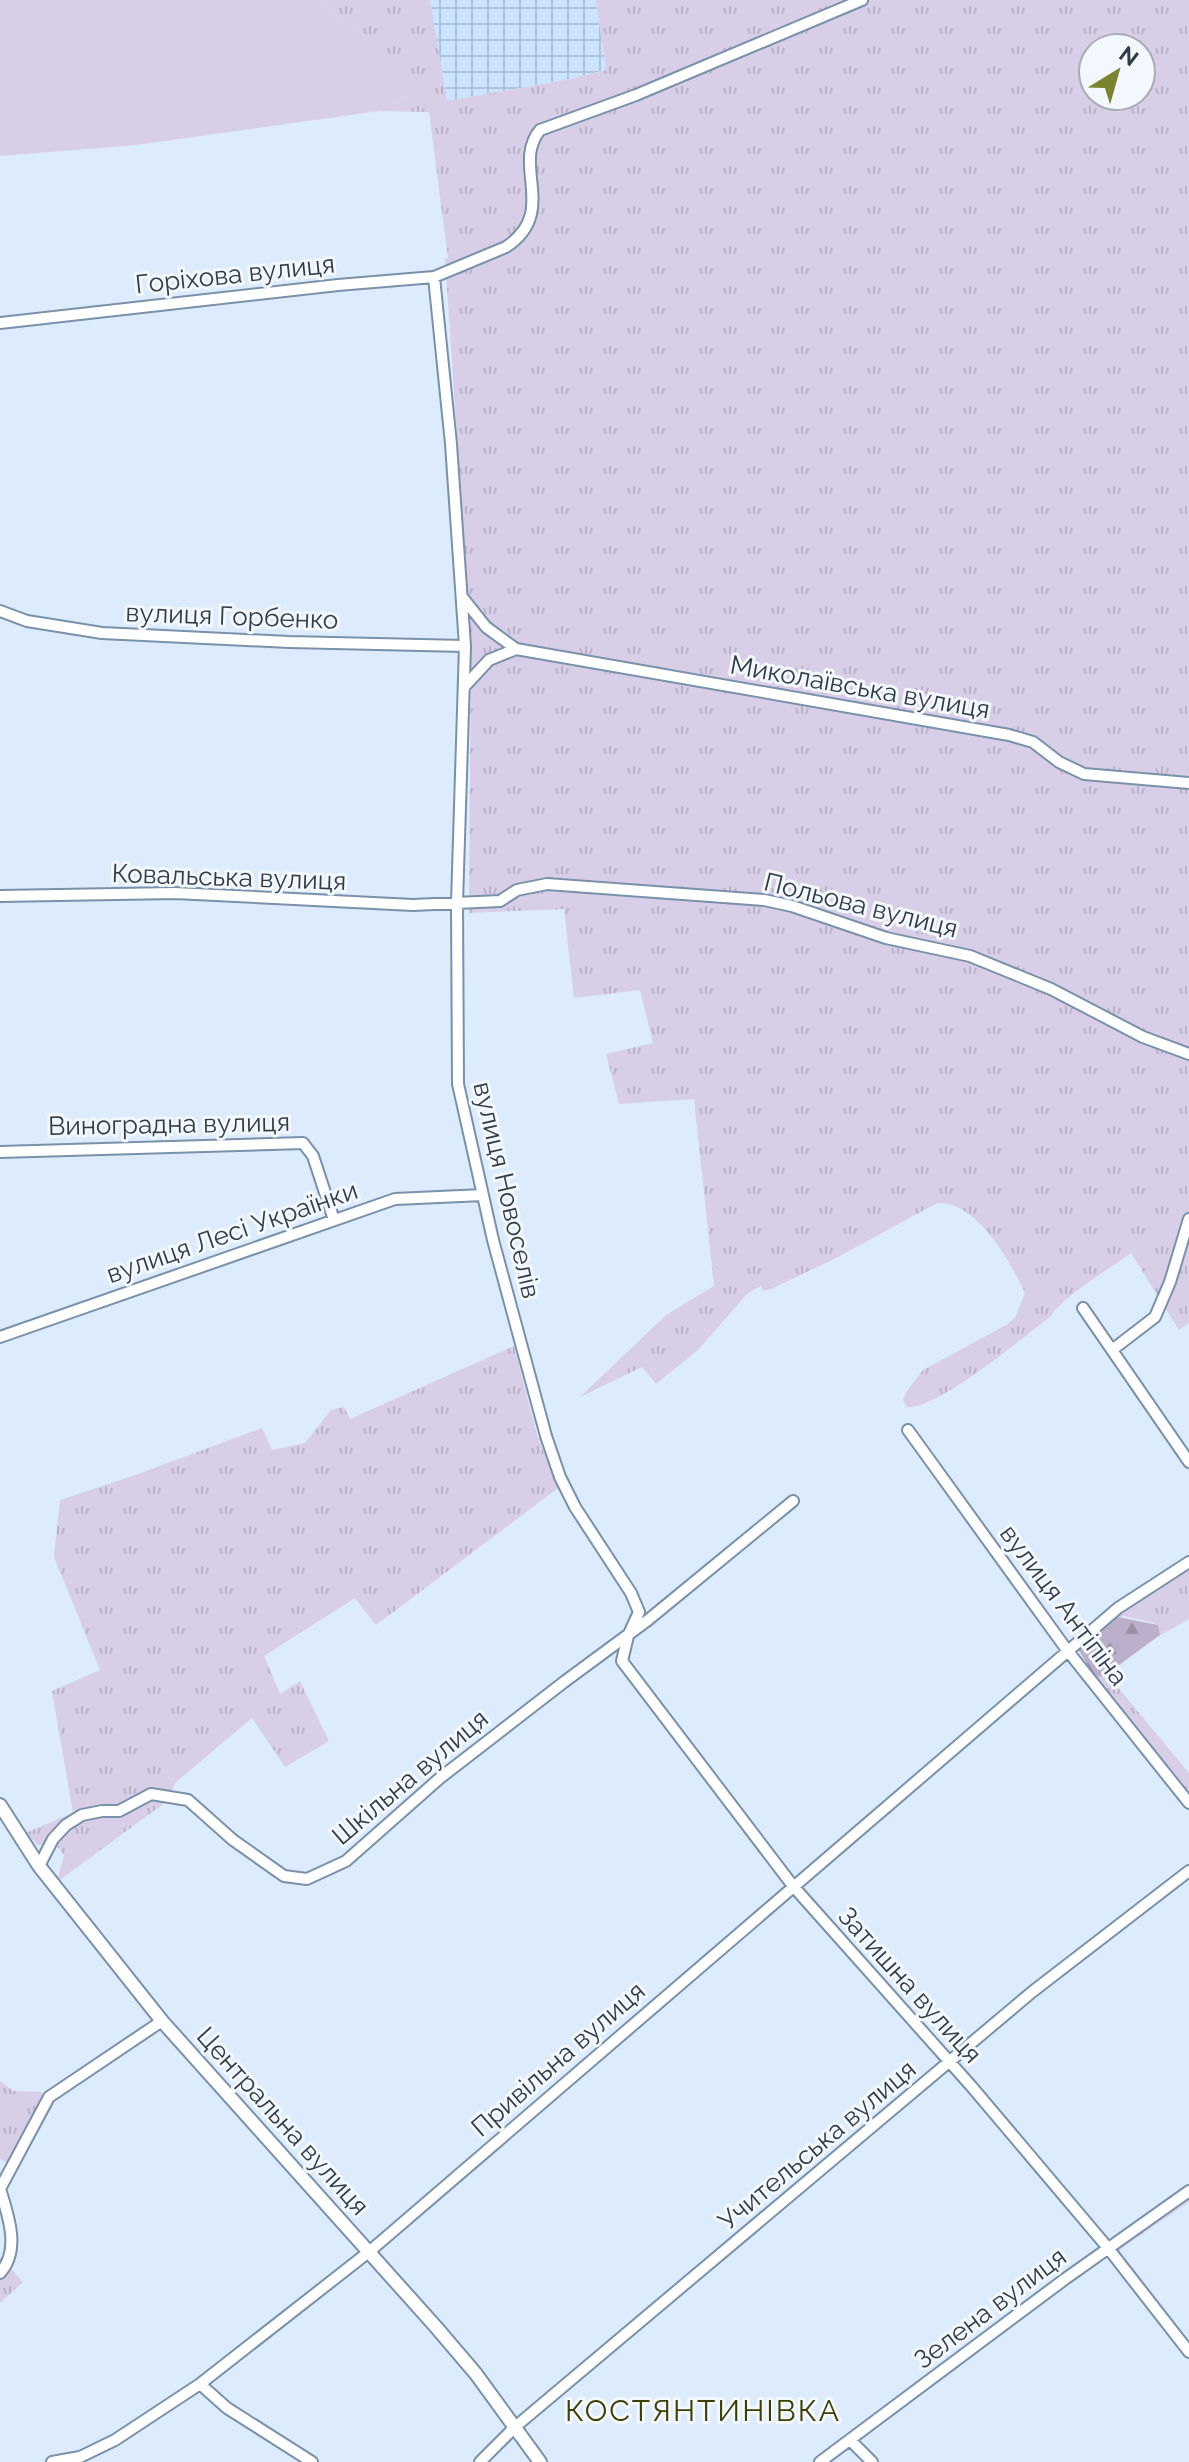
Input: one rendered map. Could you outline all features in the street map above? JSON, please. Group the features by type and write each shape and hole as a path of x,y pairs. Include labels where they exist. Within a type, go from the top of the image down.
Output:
{"street":[{"name":"Горіхова вулиця","path":"0,323 322,286 434,277 517,240 529,224 533,201 532,146 540,130 636,95 862,0"},
{"name":"вулиця Новоселів","path":"434,277 451,444 465,646 457,903 458,1084 483,1195 546,1436 560,1477 575,1507 631,1593 639,1612 628,1636"},
{"name":"Миколаївська вулиця","path":"461,596 486,627 516,649 1009,735 1033,742 1059,762 1084,774 1189,783"},
{"name":"вулиця Горбенко","path":"0,611 27,621 102,633 465,646"},
{"path":"464,687 489,660 516,649"},
{"name":"Польова вулиця","path":"457,903 500,901 517,890 547,884 764,900 792,906 886,938 970,956 1051,989 1143,1037 1189,1054"},
{"name":"Ковальська вулиця","path":"0,896 175,893 413,905 457,903"},
{"name":"Виноградна вулиця","path":"0,1152 303,1143 313,1156 334,1220"},
{"name":"вулиця Лесі Українки","path":"0,1337 395,1199 483,1195"},
{"path":"1112,1350 1155,1317 1170,1282 1189,1219"},
{"path":"1083,1308 1189,1462"},
{"name":"вулиця Антіпіна","path":"908,1430 1067,1650 1189,1803"},
{"name":"Шкільна вулиця","path":"39,1866 53,1839 66,1825 82,1815 119,1811 151,1794 188,1800 233,1840 284,1876 307,1879 346,1861 440,1778 628,1636 793,1501"},
{"name":"Привільна вулиця","path":"52,2462 80,2457 115,2440 200,2384 370,2251 1067,1650 1118,1608 1189,1562"},
{"name":"Затишна вулиця","path":"628,1636 622,1661 793,1886 972,2087 1108,2248 1189,2352"},
{"name":"Центральна вулиця","path":"0,1805 39,1866 162,2021 370,2251 476,2374 540,2462"},
{"name":"Учительська вулиця","path":"480,2462 515,2427 1032,1992 1189,1871"},
{"path":"0,2273 6,2266 12,2243 0,2189 49,2097 162,2021"},
{"name":"Зелена вулиця","path":"820,2462 1189,2191"},
{"path":"200,2384 227,2408 312,2462"},
{"path":"850,2440 872,2462"}],"shaded area":[{"path":"430,0 596,0 606,70 447,101"}],"green space":[{"path":"0,0 316,0 372,41 406,96 379,111 136,145 0,156"},
{"path":"316,0 430,0 447,101 606,70 596,0 1189,0 1189,1323 1179,1330 1131,1253 1076,1291 1051,1316 959,1385 921,1405 907,1407 903,1400 906,1392 923,1370 1008,1324 1016,1316 1025,1293 1001,1250 978,1222 965,1211 937,1203 771,1289 763,1291 761,1286 748,1293 698,1350 656,1384 642,1367 580,1397 666,1315 714,1286 694,1099 619,1104 606,1054 653,1043 640,990 574,998 564,909 469,913 471,643 445,259 448,258 429,112 379,111 406,96 372,41"},
{"path":"514,1346 537,1435 558,1488 376,1625 355,1598 264,1656 280,1694 300,1681 329,1741 285,1767 252,1718 175,1783 166,1802 57,1882 64,1855 56,1845 38,1845 25,1833 73,1813 52,1691 100,1670 54,1557 60,1500 262,1428 272,1450 305,1443 331,1410 344,1407 350,1419"},
{"path":"1189,1565 1189,1619 1157,1637 1158,1625 1154,1623 1124,1616 1106,1622"},
{"path":"1118,1617 1158,1625 1160,1635 1104,1676 1095,1677 1078,1649 1106,1622"},
{"path":"1106,1673 1189,1773 1189,1797 1095,1677"},
{"path":"0,2081 13,2091 41,2092 54,2104 17,2168 0,2159"},
{"path":"1189,2194 1189,2202 1119,2250 1189,2341 1189,2346 1114,2251"},
{"path":"0,2257 23,2282 0,2303"}],"district":[{"name":"КОСТЯНТИНІВКА","path":"703,2410"}]}
